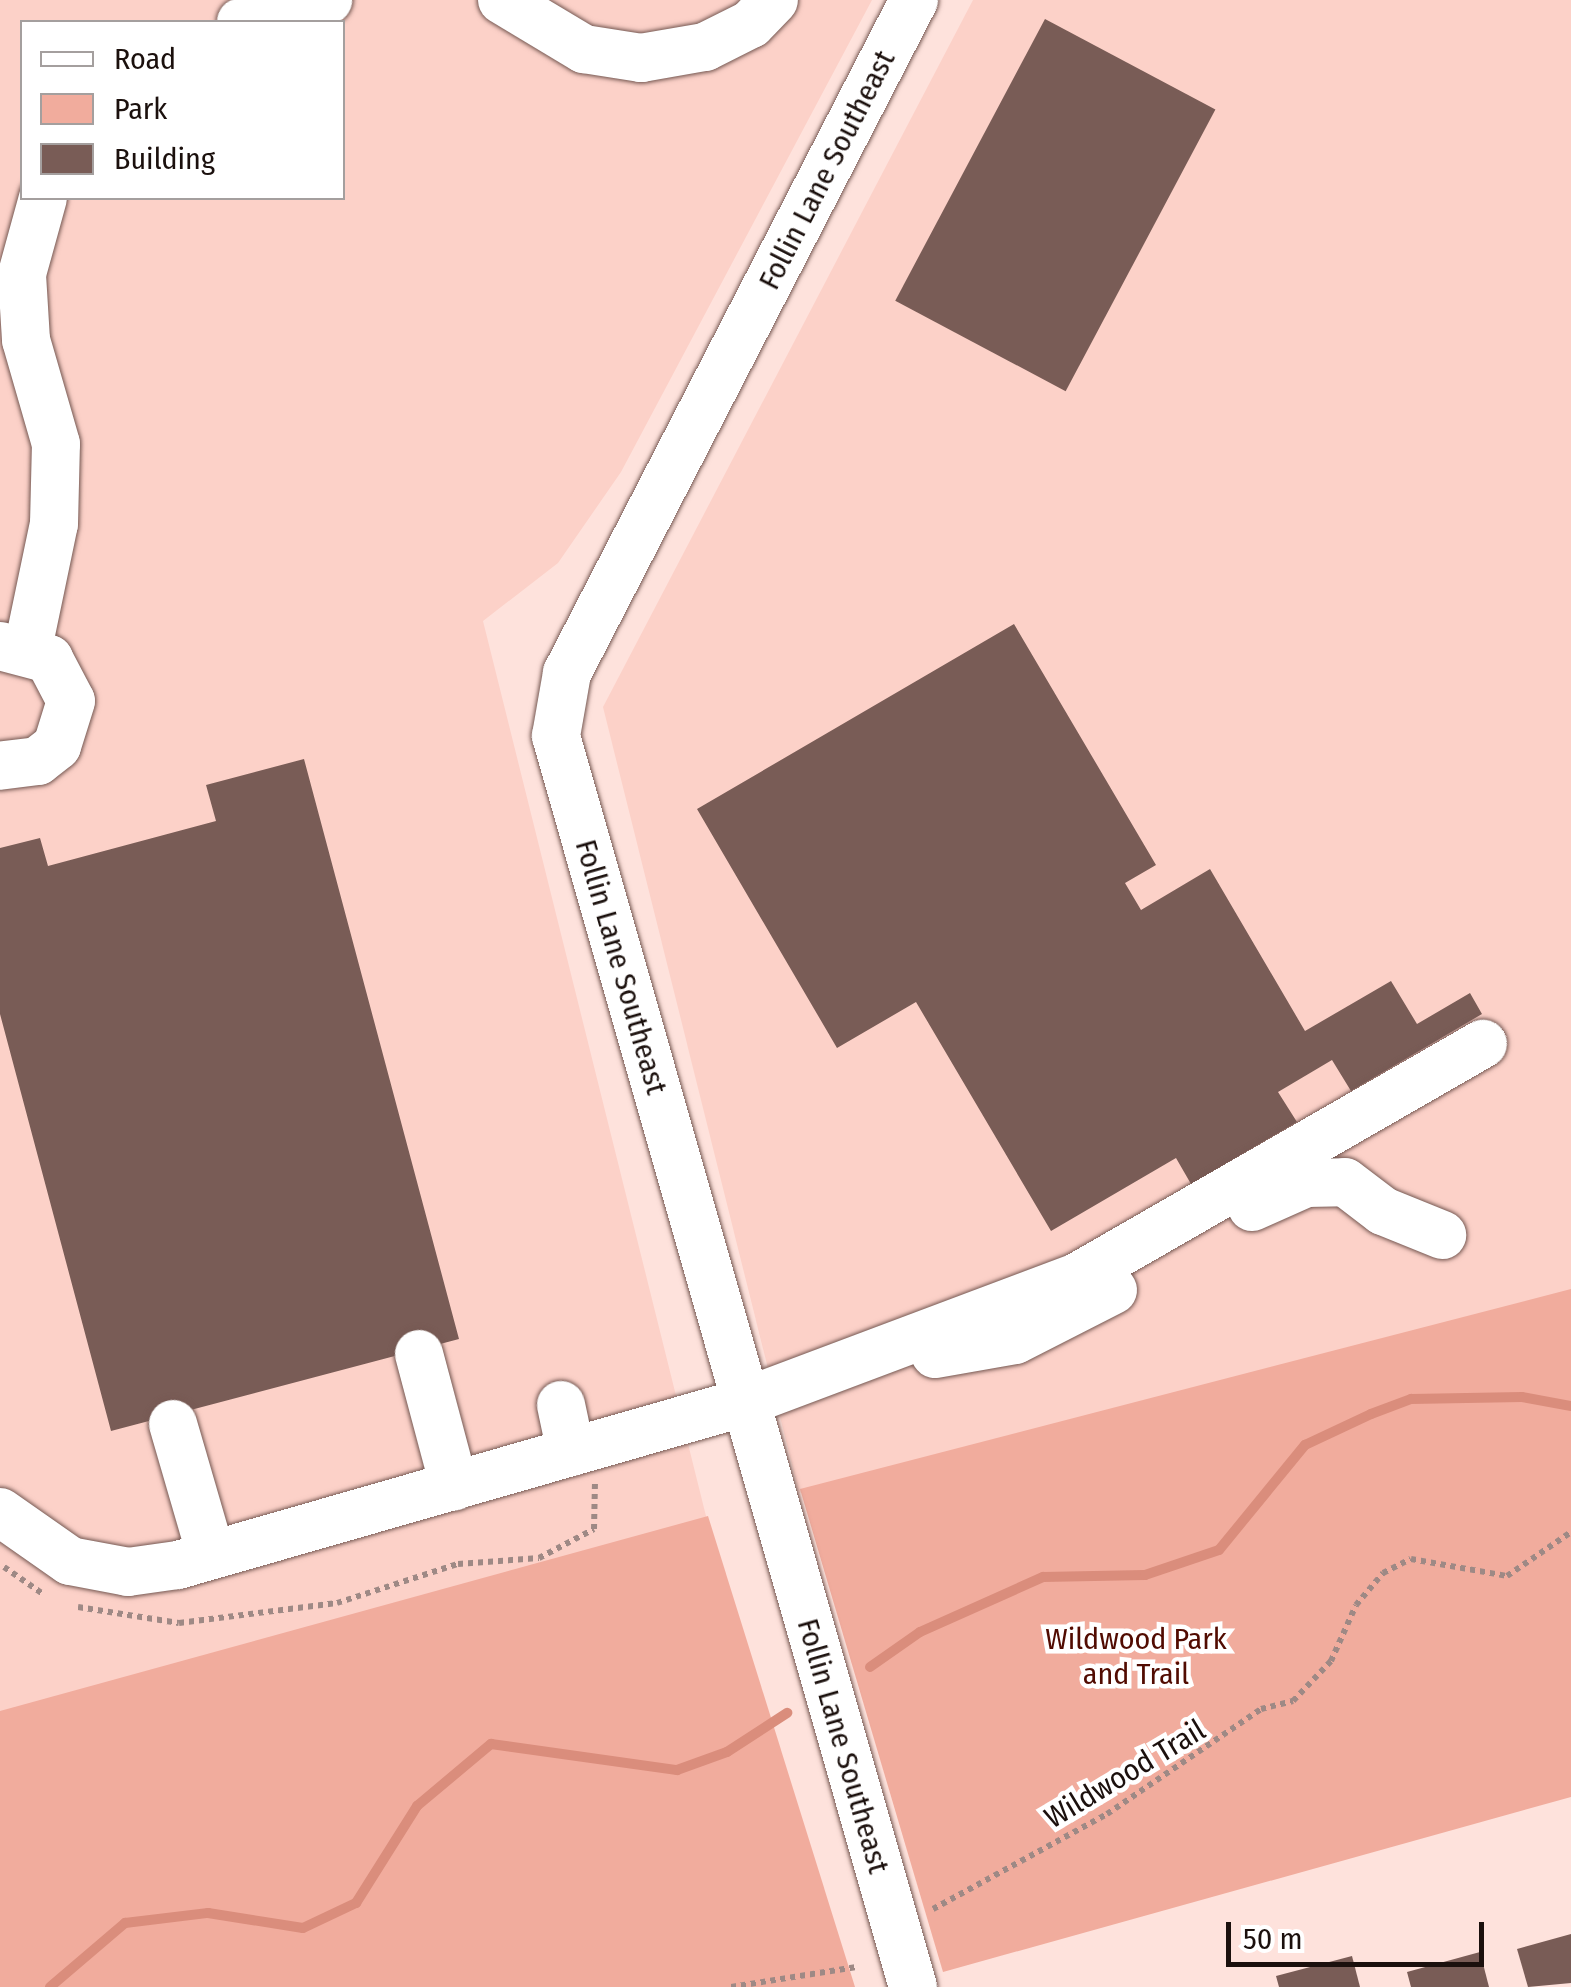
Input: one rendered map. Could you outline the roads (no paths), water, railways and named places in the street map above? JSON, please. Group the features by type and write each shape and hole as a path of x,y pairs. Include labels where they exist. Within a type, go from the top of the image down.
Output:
{"street":[{"path":"249,20 328,0"},
{"path":"502,0 584,49 641,58 706,46 751,24 774,0"},
{"name":"Follin Lane Southeast","path":"913,1987 742,1403 556,736 558,704 914,0"},
{"path":"0,766 38,761 69,725 64,678 14,647 54,524 56,444 26,340 22,274 42,200"},
{"path":"0,1512 70,1561 128,1572 211,1555 742,1403 906,1345 1079,1276 1483,1044"},
{"path":"906,1345 946,1358 1015,1340 1306,1183 1360,1185 1383,1211 1442,1235"},
{"path":"419,1354 454,1486"},
{"path":"560,1405 570,1452"},
{"path":"173,1424 211,1555"}],"waterway":[{"path":"870,1667 920,1632 1043,1577 1145,1575 1219,1550 1305,1445 1411,1399 1522,1397 1571,1406"},
{"path":"50,1987 125,1923 208,1913 303,1928 356,1903 417,1806 491,1744 677,1770 727,1752 787,1713"}],"park label":[{"name":"Wildwood Park and Trail","path":"1136,1656"}]}
